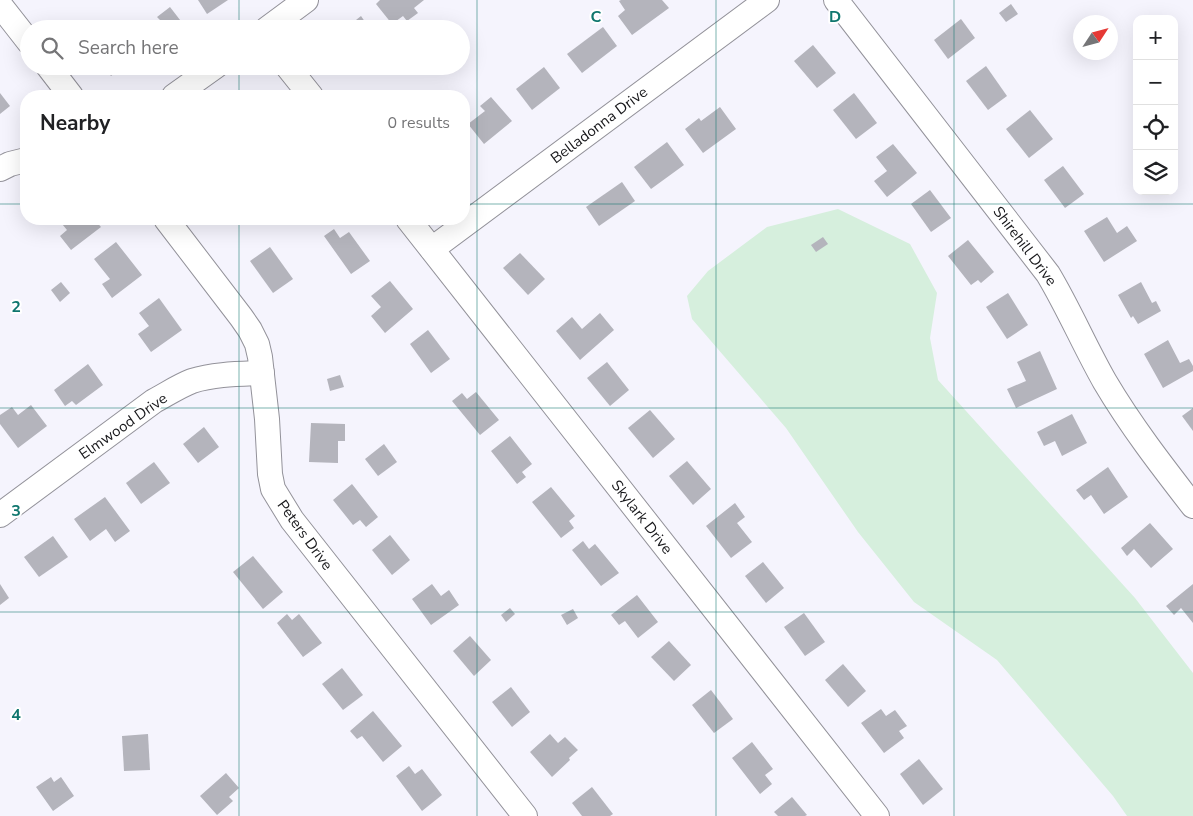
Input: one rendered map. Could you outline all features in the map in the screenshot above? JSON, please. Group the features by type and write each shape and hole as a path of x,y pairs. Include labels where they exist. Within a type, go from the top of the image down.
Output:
{"street":[{"path":"279,20 306,0"},
{"name":"Belladonna Drive","path":"470,221 767,0"},
{"name":"Shirehill Drive","path":"836,0 1048,274 1097,367 1122,409 1148,448 1193,506"},
{"path":"0,5 20,31"},
{"path":"55,75 66,90"},
{"path":"182,90 203,75"},
{"path":"294,75 306,90"},
{"path":"0,169 20,162"},
{"name":"Peters Drive","path":"171,225 224,294 250,330 257,344 267,419 270,474 273,489 280,501 292,520 525,816"},
{"name":"Skylark Drive","path":"413,225 877,816"},
{"name":"Belladonna Drive","path":"432,249 464,225"},
{"name":"Elmwood Drive","path":"0,515 154,401 178,388 192,381 210,377 232,374 262,374"}],"green space":[{"path":"838,209 910,244 937,293 930,338 938,380 1135,598 1193,673 1193,816 1127,816 1113,796 997,660 914,602 858,532 786,428 692,319 687,296 708,271 767,227"}],"building":[{"path":"198,0 228,0 207,14"},
{"path":"380,0 424,0 414,8 418,13 408,20 403,16 398,20 389,20 376,4"},
{"path":"662,0 669,8 632,35 618,16 625,10 619,1"},
{"path":"1011,4 1018,14 1006,22 999,13"},
{"path":"170,7 180,20 160,20 157,17"},
{"path":"961,19 975,38 948,59 934,40"},
{"path":"603,27 617,46 582,73 567,54"},
{"path":"813,45 836,73 817,88 794,61"},
{"path":"986,66 1007,96 988,110 966,81"},
{"path":"544,67 560,88 532,110 516,89"},
{"path":"0,93 10,106 0,114"},
{"path":"854,93 877,123 856,139 833,110"},
{"path":"491,97 512,121 484,144 470,126 470,122 485,111 480,106"},
{"path":"720,107 736,129 703,153 685,129 699,118 701,121"},
{"path":"1030,110 1053,139 1029,158 1006,129"},
{"path":"667,142 684,165 651,189 634,167"},
{"path":"893,144 917,173 887,197 874,181 887,171 876,157"},
{"path":"1063,166 1084,194 1065,208 1044,180"},
{"path":"622,182 635,201 599,226 586,207"},
{"path":"930,190 951,218 931,232 911,204"},
{"path":"1107,217 1117,233 1127,226 1137,241 1104,262 1084,231"},
{"path":"63,225 99,225 101,227 71,250 60,236 67,230"},
{"path":"334,229 340,238 349,232 370,261 351,274 324,236"},
{"path":"823,237 828,244 816,252 811,245"},
{"path":"968,240 994,272 981,283 978,280 971,285 948,256"},
{"path":"116,242 142,275 112,298 102,284 110,279 94,259"},
{"path":"270,247 293,279 273,293 250,261"},
{"path":"520,253 545,279 528,295 503,268"},
{"path":"390,281 413,309 385,333 371,316 381,307 371,296"},
{"path":"61,282 70,293 60,302 51,290"},
{"path":"1141,282 1152,303 1156,301 1161,311 1138,324 1133,316 1131,318 1118,295"},
{"path":"1008,293 1028,325 1007,339 986,307"},
{"path":"159,298 182,330 151,352 138,334 149,326 139,313"},
{"path":"600,313 614,330 580,360 556,331 572,317 582,329"},
{"path":"428,330 450,359 431,373 410,344"},
{"path":"1168,340 1180,363 1189,359 1193,366 1193,371 1163,388 1144,354"},
{"path":"1040,351 1057,389 1016,408 1007,389 1026,381 1017,362"},
{"path":"607,362 629,390 610,406 587,378"},
{"path":"88,364 103,385 76,405 72,401 65,406 54,390"},
{"path":"340,375 344,387 330,391 327,379"},
{"path":"476,392 499,420 480,435 452,401 462,393 467,399"},
{"path":"31,405 47,426 18,448 0,424 0,415 12,407 18,415"},
{"path":"1193,408 1193,431 1182,416"},
{"path":"650,410 675,439 653,458 628,428"},
{"path":"1072,414 1087,443 1062,456 1055,441 1044,446 1037,432"},
{"path":"311,423 345,424 345,441 338,441 338,463 309,462"},
{"path":"204,427 219,447 198,463 183,444"},
{"path":"510,436 532,464 522,472 526,477 517,484 491,451"},
{"path":"384,444 397,462 378,476 365,459"},
{"path":"687,461 711,489 693,505 669,476"},
{"path":"154,462 170,483 141,504 126,483"},
{"path":"1108,467 1128,497 1104,514 1091,495 1084,500 1076,490"},
{"path":"352,484 378,517 366,527 360,520 353,525 333,500"},
{"path":"551,487 575,516 569,521 574,528 561,538 532,502"},
{"path":"105,497 130,531 115,542 106,529 90,541 74,519"},
{"path":"735,503 745,517 737,523 752,542 731,558 706,526"},
{"path":"1150,523 1173,549 1151,568 1134,549 1127,556 1121,548"},
{"path":"390,535 410,560 392,575 372,550"},
{"path":"53,536 68,557 39,577 24,557"},
{"path":"583,541 589,549 595,544 619,573 601,586 572,550"},
{"path":"253,556 283,592 263,609 233,572"},
{"path":"763,562 784,588 766,603 745,576"},
{"path":"0,584 9,598 0,605"},
{"path":"432,584 441,596 449,590 459,605 431,625 412,599"},
{"path":"1193,584 1193,623 1181,608 1174,615 1166,606"},
{"path":"637,595 658,622 638,638 625,621 619,625 611,615"},
{"path":"510,608 515,614 506,622 501,615"},
{"path":"573,609 578,618 567,625 561,615"},
{"path":"804,613 825,642 805,656 784,627"},
{"path":"287,614 292,620 299,614 322,643 303,657 277,623"},
{"path":"470,636 491,660 474,676 453,651"},
{"path":"669,641 691,665 674,681 651,657"},
{"path":"843,664 866,691 848,707 825,680"},
{"path":"342,668 363,695 343,710 322,684"},
{"path":"511,687 530,712 512,727 492,702"},
{"path":"711,690 733,719 714,733 692,705"},
{"path":"881,709 886,716 895,710 907,726 899,731 904,738 884,753 861,723"},
{"path":"373,711 402,746 383,762 362,736 357,739 350,731"},
{"path":"148,734 150,770 124,771 122,736"},
{"path":"550,734 558,743 565,737 578,750 552,777 530,752"},
{"path":"752,742 773,769 765,775 772,784 760,794 732,758"},
{"path":"919,759 943,789 923,805 900,774"},
{"path":"409,766 415,774 422,769 442,795 422,811 396,776"},
{"path":"226,773 239,788 229,797 233,801 217,815 200,796"},
{"path":"51,777 54,782 61,777 74,796 53,811 36,787"},
{"path":"592,787 613,814 610,816 582,816 572,803"},
{"path":"792,797 807,815 778,816 774,812"}]}
